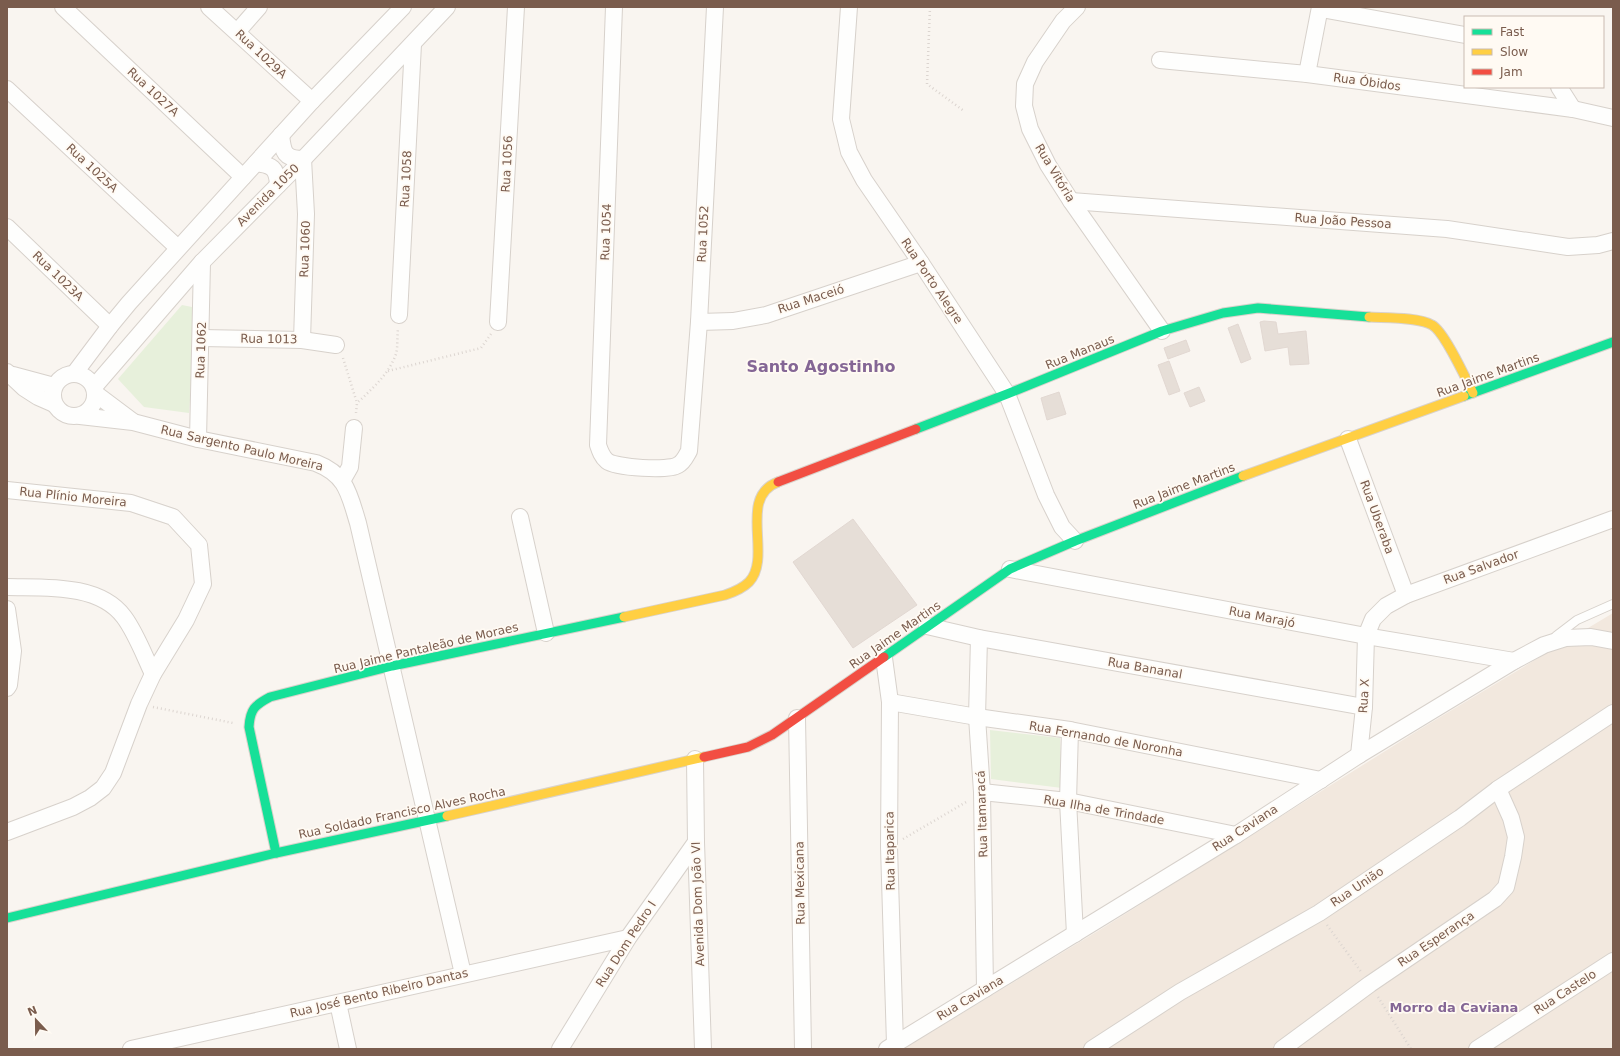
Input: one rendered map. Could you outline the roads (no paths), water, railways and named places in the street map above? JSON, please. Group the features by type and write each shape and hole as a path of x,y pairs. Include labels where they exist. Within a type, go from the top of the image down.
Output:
{"street":[{"name":"Rua 1027A","path":"63,7 243,177"},
{"name":"Rua 1029A","path":"210,7 312,101"},
{"path":"237,32 259,7"},
{"path":"74,374 110,326 178,248 312,101 403,7"},
{"name":"Avenida 1050","path":"95,390 202,262 303,159 447,7"},
{"name":"Rua 1056","path":"498,322 516,7"},
{"name":"Rua 1054","path":"614,7 598,445 602,456 608,462 618,465 668,468 678,466 685,459"},
{"name":"Rua 1052","path":"685,459 689,451 699,322 714,7"},
{"name":"Rua Porto Alegre","path":"849,7 841,118 849,152 864,180 921,263 1007,394 1046,495 1062,527 1075,541"},
{"name":"Rua Vitória","path":"1077,7 1062,21 1035,62 1025,84 1024,106 1030,129 1048,165 1071,201 1162,331"},
{"path":"1307,74 1320,8 1464,35"},
{"name":"Rua 1058","path":"399,315 413,44"},
{"name":"Rua Óbidos","path":"1160,60 1307,74 1574,109 1613,118"},
{"name":"Rua 1025A","path":"7,88 178,248"},
{"path":"1560,88 1574,109"},
{"path":"281,135 282,147 285,153 290,158 303,159"},
{"name":"Rua 1060","path":"302,340 306,214 303,159"},
{"path":"256,163 270,166 278,176 278,185"},
{"name":"Rua João Pessoa","path":"1071,201 1447,229 1568,247 1598,245 1613,242"},
{"name":"Rua 1023A","path":"7,227 110,326"},
{"name":"Rua 1062","path":"198,439 202,262"},
{"name":"Rua Maceió","path":"699,322 733,321 766,314 921,263"},
{"name":"Rua Manaus","path":"750,581 757,568 758,505 763,492 774,483 1007,394 1162,331 1223,313 1258,308 1421,321 1432,326 1441,334 1473,393"},
{"name":"Rua 1013","path":"201,338 302,340 336,345"},
{"name":"Rua Jaime Martins","path":"797,718 1010,569 1075,541 1254,472 1613,342"},
{"path":"8,373 54,386"},
{"path":"8,373 24,388 38,397 54,404 62,413 74,417 80,416 92,408 95,401 95,390 86,377 74,374 62,377 54,386 54,404"},
{"name":"Rua Sargento Paulo Moreira","path":"95,390 133,422"},
{"name":"Rua Sargento Paulo Moreira","path":"80,416 133,422 198,439 316,464 328,468 345,485 358,523 463,974"},
{"path":"342,481 350,467 354,428"},
{"name":"Rua Uberaba","path":"1348,439 1406,595"},
{"name":"Rua Plínio Moreira","path":"7,490 132,503 173,518 199,545 203,584 186,620 153,674 138,704 113,773 103,788 90,798 73,807 7,832"},
{"path":"520,517 546,633"},
{"name":"Rua Salvador","path":"1366,636 1373,619 1386,606 1406,595 1613,519"},
{"name":"Rua Marajó","path":"1010,569 1366,636 1514,661"},
{"name":"Rua Jaime Pantaleão de Moraes","path":"276,853 249,727 250,714 257,704 270,697 392,666 725,595 740,589 750,581"},
{"path":"7,587 58,589 91,593 111,604 124,616 153,674"},
{"path":"7,609 13,651 9,685 7,688"},
{"name":"Rua Bananal","path":"927,626 979,638 1364,707"},
{"name":"Rua X","path":"1359,755 1364,707 1366,636"},
{"name":"Rua Caviana","path":"891,1047 1236,834 1359,755 1514,661 1544,645 1566,638 1591,637 1613,641"},
{"name":"Rua Itamaracá","path":"979,638 977,717 982,792 985,989"},
{"name":"Rua Itaparica","path":"884,658 890,702 889,847 891,1047"},
{"name":"Rua Fernando de Noronha","path":"890,702 977,717 1070,730 1321,780"},
{"name":"Rua União","path":"1092,1049 1180,992 1319,913 1460,818 1498,789 1613,713"},
{"name":"Rua Soldado Francisco Alves Rocha","path":"7,918 276,853 748,747 797,718"},
{"name":"Rua Mexicana","path":"797,718 802,1049"},
{"path":"1070,730 1068,801 1075,934"},
{"name":"Avenida Dom João VI","path":"695,759 696,842 703,1049"},
{"name":"Rua Esperança","path":"1282,1049 1370,984 1495,899 1506,887 1516,837 1511,818 1498,789"},
{"name":"Rua Ilha de Trindade","path":"982,792 1068,801 1236,834"},
{"name":"Rua Dom Pedro I","path":"560,1049 628,938 696,842"},
{"name":"Rua José Bento Ribeiro Dantas","path":"131,1049 628,938"},
{"name":"Rua Castelo","path":"1476,1049 1613,961"},
{"path":"338,1003 348,1049"}],"lane":[{"path":"1544,645 1577,620 1613,604"}],"district":[{"name":"Santo Agostinho","path":"821,366"},
{"name":"Morro da Caviana","path":"1454,1007"}]}
